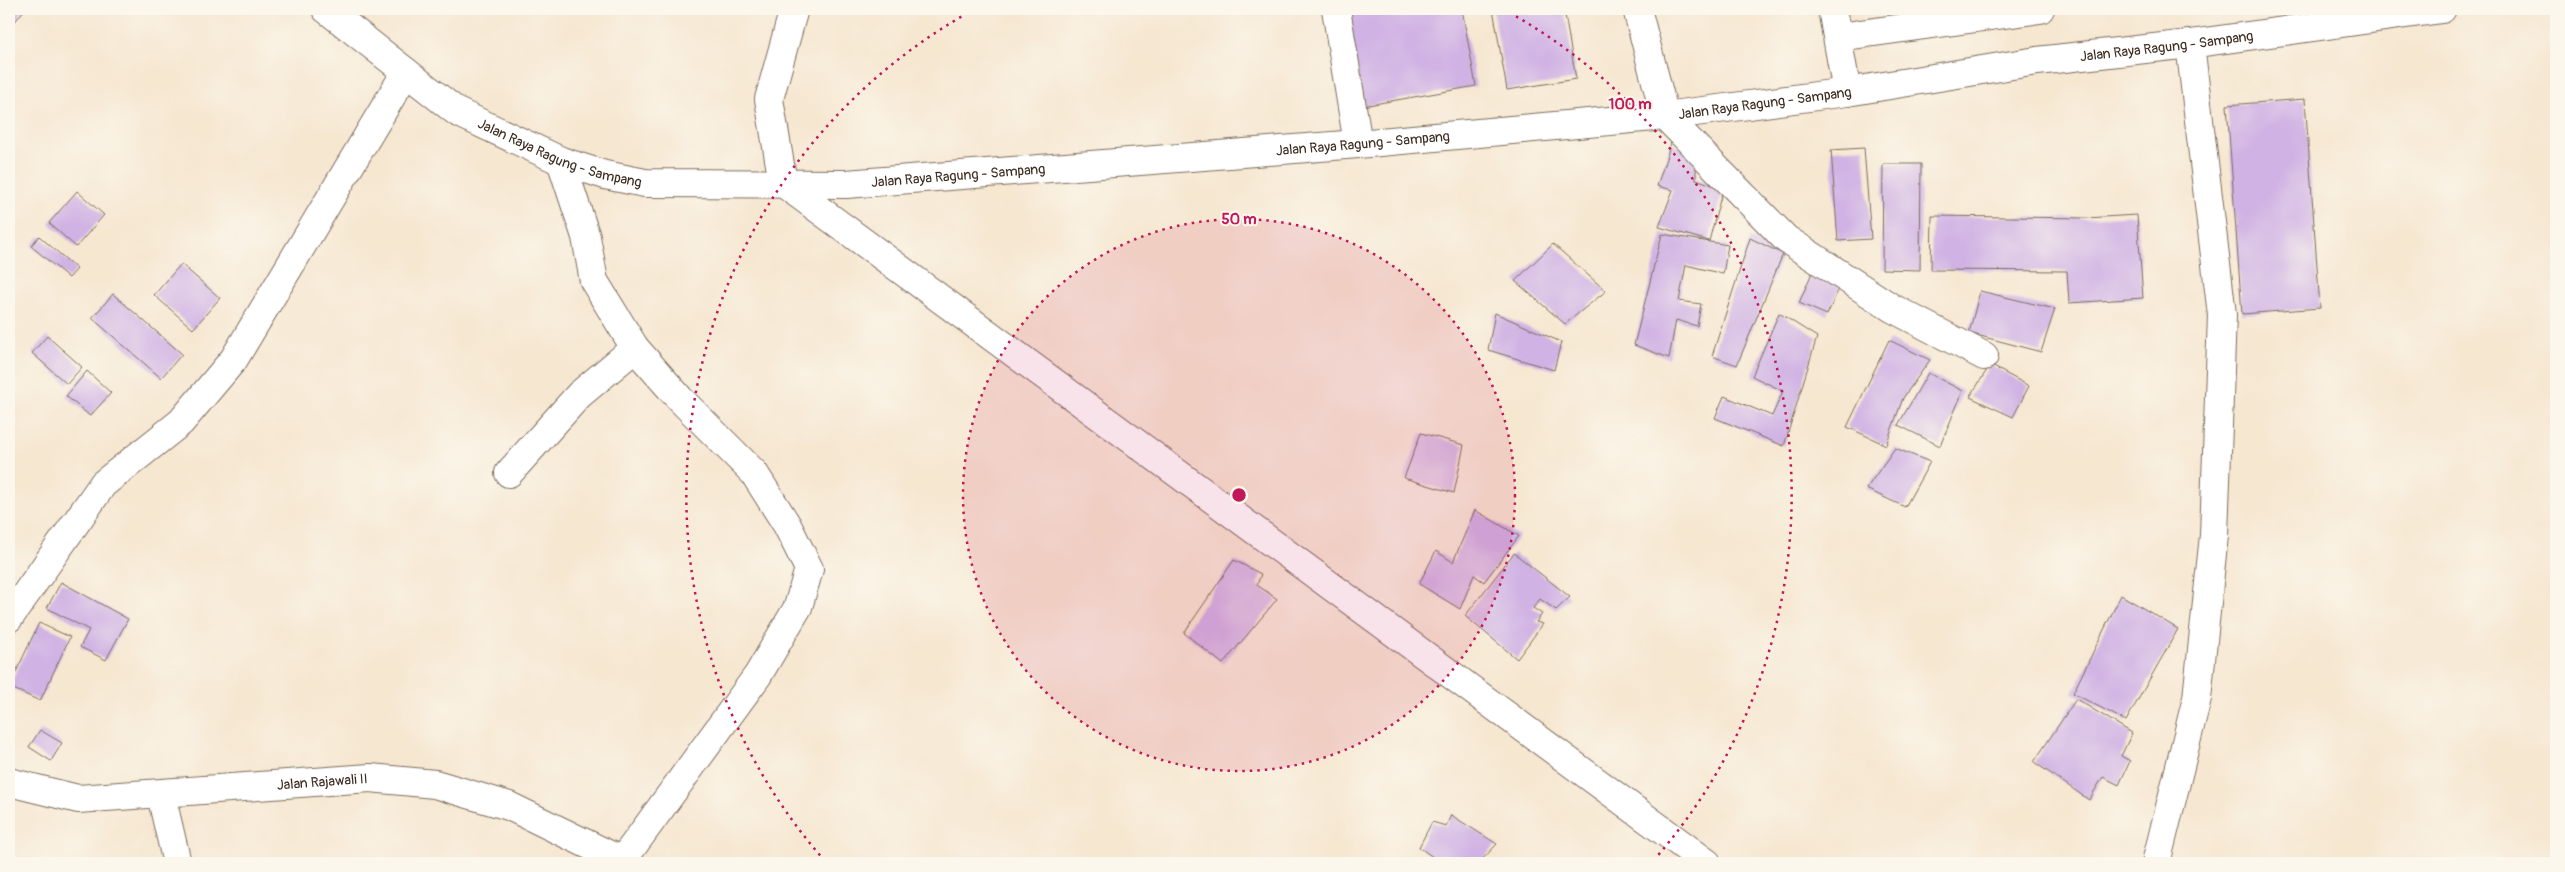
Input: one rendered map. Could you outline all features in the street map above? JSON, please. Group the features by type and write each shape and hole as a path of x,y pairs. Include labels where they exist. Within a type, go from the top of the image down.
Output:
{"street":[{"name":"Jalan Raya Ragung - Sampang","path":"326,9 457,112 561,162 605,175 645,183 846,184 1358,144 1665,116 1847,92 2037,61 2190,44 2442,9"},
{"path":"794,9 769,100 783,183 1707,863"},
{"path":"1336,9 1358,144"},
{"path":"1636,9 1665,116 1786,239 1892,308 1984,356"},
{"path":"1832,9 1847,92"},
{"path":"1838,36 2040,9"},
{"path":"2156,863 2197,698 2214,534 2222,315 2190,44"},
{"path":"9,618 103,484 181,422 234,358 406,72"},
{"path":"561,162 586,237 594,282 635,348 680,399 754,473 787,525 809,569 798,607 758,675 624,862"},
{"path":"509,473 579,395 635,348"},
{"name":"Jalan Rajawali II","path":"9,782 78,799 370,778 435,784 509,806 624,862"},
{"path":"161,794 177,863"}],"building":[{"path":"9,9 25,9 9,29"},
{"path":"1339,9 1462,9 1476,86 1357,107"},
{"path":"1493,9 1564,9 1576,79 1507,90"},
{"path":"2305,99 2320,308 2242,314 2227,105"},
{"path":"1671,143 1696,156 1696,179 1723,189 1709,241 1659,227 1673,190 1657,186"},
{"path":"1864,148 1871,239 1838,241 1831,150"},
{"path":"1883,164 1921,164 1920,270 1882,269"},
{"path":"77,191 104,215 76,247 49,223"},
{"path":"2137,215 2143,298 2069,303 2067,271 1931,270 1932,216 2086,218"},
{"path":"1662,234 1728,245 1723,274 1686,265 1679,301 1701,304 1697,326 1676,320 1669,358 1634,345"},
{"path":"39,236 77,269 69,278 31,246"},
{"path":"1750,238 1783,254 1737,365 1712,356"},
{"path":"1553,244 1606,291 1565,324 1515,281"},
{"path":"181,264 220,298 193,329 154,295"},
{"path":"1814,268 1841,284 1827,315 1799,303"},
{"path":"1980,291 2055,309 2041,352 1969,333"},
{"path":"113,294 182,354 161,378 92,318"},
{"path":"1495,313 1561,342 1554,370 1488,350"},
{"path":"1779,313 1817,337 1784,446 1715,418 1724,396 1772,416 1783,391 1752,376"},
{"path":"47,336 82,367 67,384 32,353"},
{"path":"1889,340 1930,360 1903,398 1886,445 1847,427"},
{"path":"1990,365 2029,386 2013,417 1970,397"},
{"path":"87,371 111,393 90,416 66,396"},
{"path":"1928,373 1963,391 1940,446 1898,425"},
{"path":"1421,433 1464,445 1454,493 1404,478"},
{"path":"1895,448 1930,462 1905,507 1866,489"},
{"path":"1475,510 1519,536 1484,582 1474,575 1460,609 1419,584 1436,551 1453,562"},
{"path":"1514,553 1570,597 1556,610 1540,599 1533,608 1542,614 1536,622 1543,624 1517,659 1465,616"},
{"path":"1234,560 1261,574 1257,585 1277,599 1223,664 1184,633"},
{"path":"61,582 128,619 106,660 80,647 89,630 47,608"},
{"path":"2121,595 2178,629 2126,721 2073,693"},
{"path":"39,623 70,637 40,701 9,687"},
{"path":"2076,699 2132,733 2121,756 2130,761 2119,785 2103,777 2089,800 2034,762"},
{"path":"40,730 62,743 51,761 29,747"},
{"path":"1451,815 1497,844 1479,863 1441,863 1419,847 1432,822 1446,826"}]}
